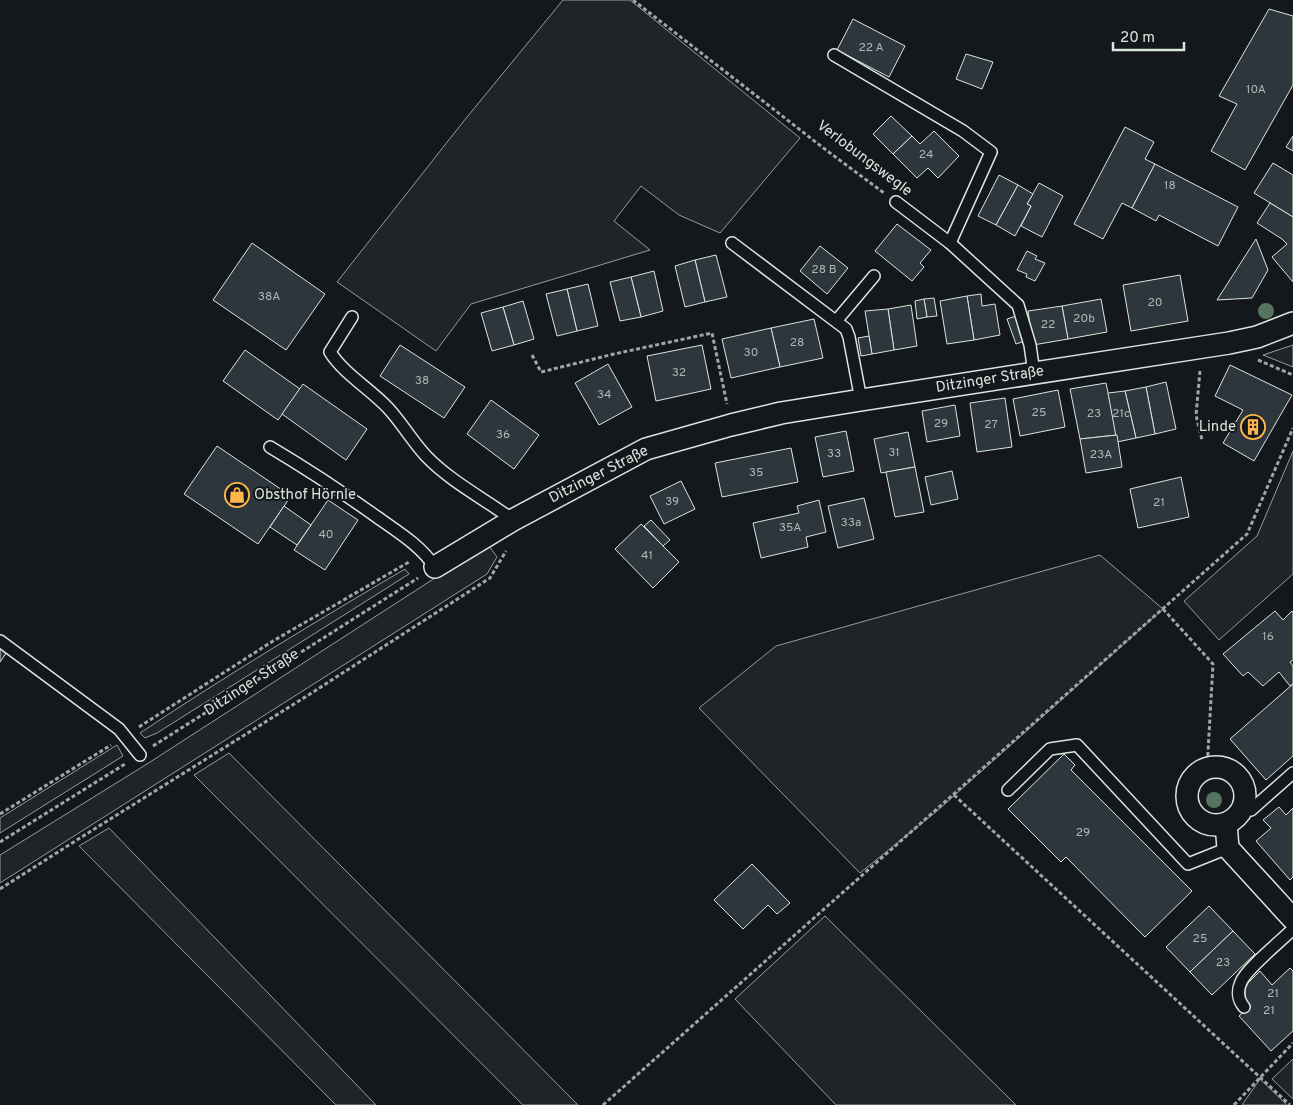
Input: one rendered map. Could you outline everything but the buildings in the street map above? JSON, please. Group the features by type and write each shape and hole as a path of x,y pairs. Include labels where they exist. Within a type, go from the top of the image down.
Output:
{"street":[{"name":"Ditzinger Straße","path":"430,560 509,522 646,450 731,425 781,413 1203,348 1257,337 1293,323"},
{"path":"1224,768 1239,779 1244,788 1245,798 1242,809 1236,817 1226,824 1217,826 1201,822 1190,809 1187,796 1188,787 1196,776 1207,769 1224,768"},
{"path":"1226,824 1228,848 1292,918"}],"lane":[{"path":"834,55 963,131 991,152 950,243"},
{"name":"Verlobungswegle","path":"896,202 950,243 1018,305 1030,345 1034,373"},
{"path":"732,243 846,328 861,400"},
{"path":"837,320 874,276"},
{"path":"352,317 330,352 338,364 388,408 426,456 509,522"},
{"path":"270,447 331,484 430,560"},
{"path":"0,642 119,729 140,755"},
{"path":"1008,790 1050,749 1077,744 1188,864 1228,848"},
{"path":"1242,809 1251,810 1293,773"},
{"path":"1244,1007 1239,997 1242,980 1292,918"}],"path":[{"name":"Verlobungswegle","path":"633,0 896,202"},
{"path":"532,355 541,372 712,333 731,425"},
{"path":"1202,440 1196,415 1203,348"},
{"path":"603,1105 1248,534 1293,428"},
{"path":"0,889 490,578 510,545 509,522"},
{"path":"0,814 273,641 430,560"},
{"name":"Ditzinger Straße","path":"0,842 140,755 430,560"},
{"path":"1163,609 1213,664 1207,769"},
{"path":"954,795 1290,1105"},
{"path":"1234,1105 1293,1043"}],"shaded area":[{"path":"563,0 630,0 800,138 720,233 679,215 641,186 614,221 650,250 471,304 436,351 337,282 463,122"},
{"path":"1293,345 1293,367 1263,355"},
{"path":"1293,451 1293,574 1219,640 1184,601 1257,536"},
{"path":"489,546 497,557 487,574 0,883 0,855 147,764 435,578"},
{"path":"1100,555 1163,609 937,811 860,873 699,708 776,646"},
{"path":"405,569 409,574 157,733 145,738 140,733 271,649"},
{"path":"117,745 123,756 0,833 0,818"},
{"path":"229,753 578,1105 523,1105 194,775"},
{"path":"109,828 376,1105 336,1105 79,846"},
{"path":"825,916 1016,1105 836,1105 735,999"},
{"path":"1293,1059 1293,1099 1272,1079"},
{"path":"1260,1079 1287,1105 1242,1105"}],"place":[{"name":"Linde","path":"1253,427"},
{"name":"Obsthof Hörnle","path":"237,495"}]}
